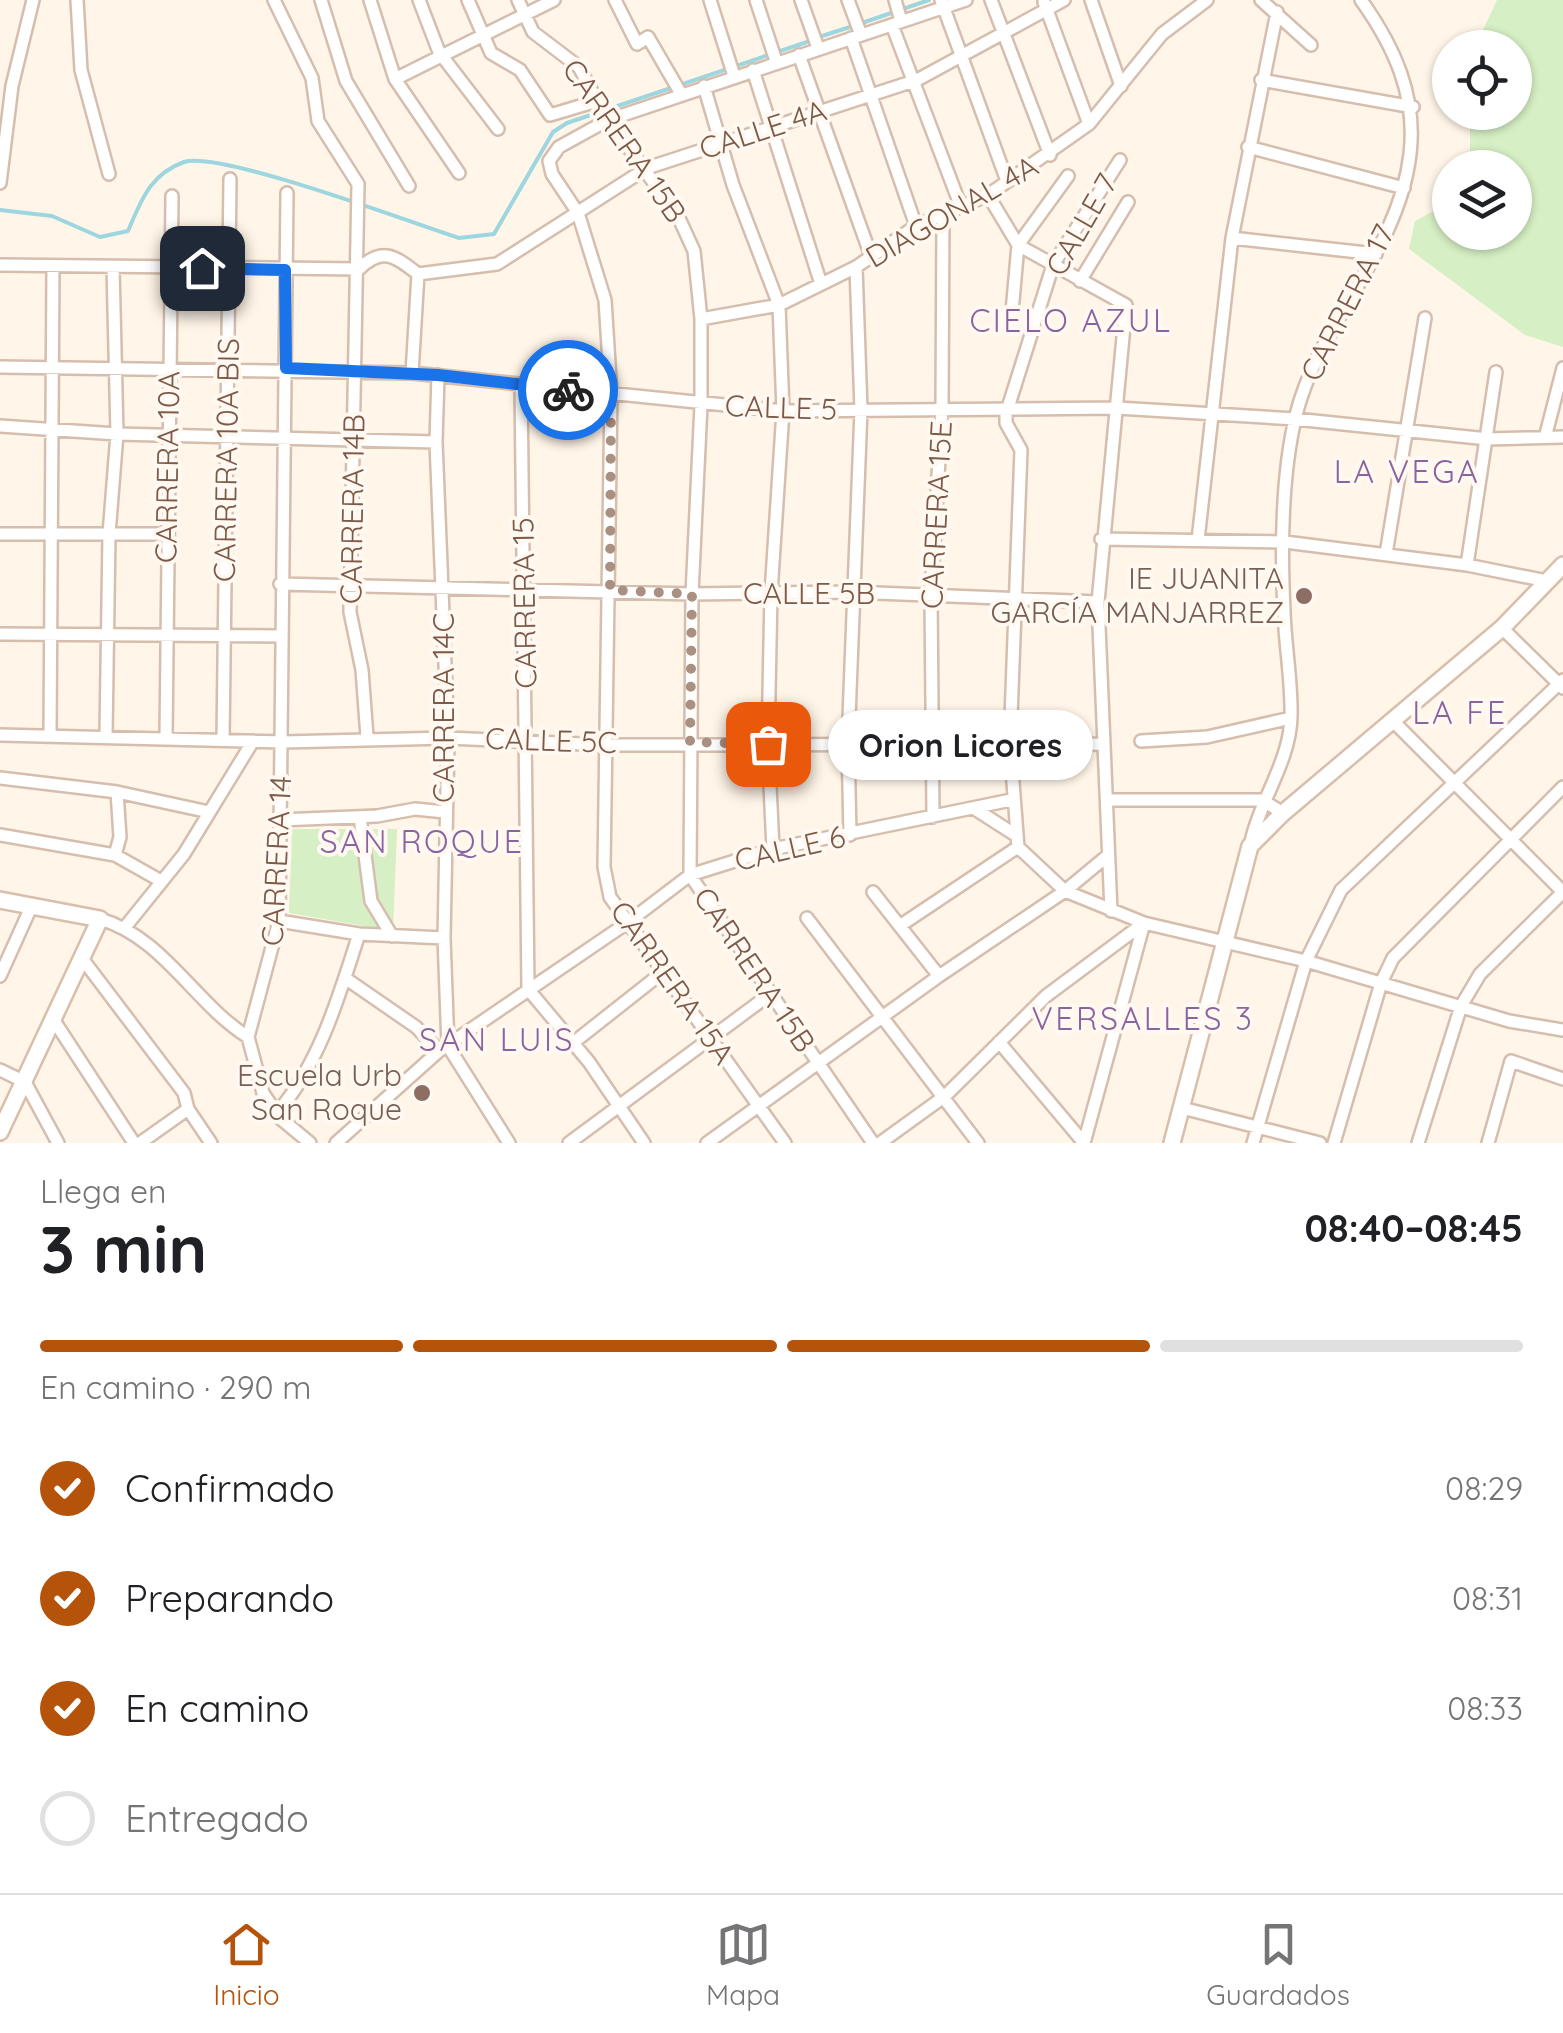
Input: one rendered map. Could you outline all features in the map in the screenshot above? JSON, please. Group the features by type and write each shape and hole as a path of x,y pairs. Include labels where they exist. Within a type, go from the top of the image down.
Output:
{"street":[{"path":"0,183 6,84 32,0"},
{"path":"78,0 81,70 109,174"},
{"name":"CARRERA 14B","path":"274,0 312,78 318,121 358,192 350,612 362,670 366,737"},
{"path":"321,0 346,81 409,186"},
{"path":"370,0 394,79 459,174"},
{"path":"419,0 440,54 498,129"},
{"path":"468,0 491,53 520,70 550,115 602,110 677,85 704,86 731,68 753,70 774,53 799,55 815,41 897,12 966,0"},
{"path":"394,79 481,33 520,6 554,0"},
{"path":"615,0 637,44 648,37 677,85"},
{"path":"710,0 731,68"},
{"path":"756,0 774,53"},
{"path":"801,0 815,41"},
{"path":"848,0 871,96 916,226"},
{"path":"991,0 1050,155"},
{"name":"CALLE 4A","path":"418,274 497,264 647,168 917,80 1003,32 1044,3 1064,0"},
{"path":"1091,0 1122,86"},
{"name":"DIAGONAL 4A","path":"701,319 779,305 856,267 916,226 988,195 1089,124 1162,34 1207,0"},
{"path":"1261,0 1311,45"},
{"name":"CARRERA 17","path":"1172,1143 1262,800 1287,745 1291,718 1284,608 1285,542 1295,418 1308,374 1376,254 1404,188 1412,106 1397,62 1361,0"},
{"path":"1044,3 1089,124"},
{"path":"943,4 1007,181"},
{"name":"CARRERA 15B","path":"520,6 533,32 579,67 602,110 647,168 688,234 701,319 692,594 690,875 872,1143"},
{"path":"897,12 961,207"},
{"path":"1198,540 1232,238 1260,80 1277,12"},
{"path":"799,55 871,256"},
{"path":"753,70 821,284"},
{"path":"1260,80 1412,106"},
{"path":"704,86 733,185 779,305 783,412 771,593 768,744 773,848"},
{"name":"CARRERA 15A","path":"602,110 549,160 578,214 605,300 611,394 604,867 610,898 785,1143"},
{"path":"1248,147 1404,188"},
{"name":"CALLE 7","path":"1120,160 1053,265 1006,423 1021,450 1012,599 1010,744 1010,800 1018,847 1065,892 1144,923 1306,961 1508,1021 1563,1030"},
{"path":"1012,312 1018,245 1068,176"},
{"name":"CARRERA 10A BIS","path":"223,740 232,269 230,179"},
{"name":"CARRERA 14","path":"248,1037 279,921 287,193"},
{"path":"988,195 1018,245 1126,305 1098,602 1111,911"},
{"name":"CARRERA 10A","path":"166,738 172,196"},
{"path":"1080,281 1128,202"},
{"name":"CARRERA 15E","path":"932,817 931,596 942,408 942,214"},
{"path":"1232,238 1376,254"},
{"path":"0,265 359,269 372,256 395,256 418,274 412,373"},
{"path":"50,736 56,429 54,266"},
{"path":"106,736 109,534 116,434 113,267"},
{"path":"850,835 848,744 860,410 856,267"},
{"path":"1386,554 1403,431 1425,318"},
{"name":"CALLE 5","path":"0,367 286,368 412,373 783,412 1011,406 1118,408 1295,418 1488,439 1563,436"},
{"path":"1546,434 1562,368"},
{"path":"1467,566 1496,372"},
{"name":"CARRERA 14C","path":"438,375 436,442 448,738 443,1048"},
{"name":"CARRERA 15","path":"521,384 527,588 528,989"},
{"path":"0,426 116,434 436,442"},
{"path":"0,534 166,534"},
{"path":"1101,539 1285,542 1467,566 1547,581"},
{"path":"1250,846 1283,813 1502,628 1563,565"},
{"name":"CALLE 5B","path":"280,584 692,594 852,592 1098,602"},
{"path":"1253,1143 1306,961 1341,890 1562,684 1502,628"},
{"path":"0,634 280,636"},
{"path":"1141,742 1207,737 1291,718"},
{"path":"1394,722 1563,892 1480,974 1462,1006 1418,1143"},
{"name":"CALLE 5C","path":"0,735 283,742 448,738 607,745 1103,744"},
{"path":"126,926 184,854 253,740"},
{"path":"0,778 118,792 209,812"},
{"path":"1334,1143 1381,983 1414,933 1563,787"},
{"path":"115,856 120,837 118,792"},
{"name":"CALLE 6","path":"336,1143 443,1048 627,923 690,875 773,848 1010,800"},
{"path":"1108,800 1262,800 1283,813"},
{"path":"975,808 1014,834"},
{"path":"280,820 360,817 415,809 445,812"},
{"path":"360,817 371,901 392,936"},
{"path":"0,835 115,856 161,880"},
{"path":"902,925 1018,847"},
{"path":"707,1143 938,976 1065,892 1106,857"},
{"path":"874,892 938,976"},
{"path":"0,900 126,926 227,1024 248,1037 263,1092 276,1113 310,1143"},
{"path":"0,976 32,905"},
{"path":"808,918 978,1143"},
{"path":"0,1132 84,961 100,919"},
{"path":"279,921 359,934 444,938"},
{"path":"880,1143 944,1096 1046,996 1144,923"},
{"path":"1084,1143 1144,923"},
{"path":"276,1113 300,1083 359,934"},
{"path":"84,961 184,1093 188,1109 211,1143"},
{"path":"573,1043 663,972"},
{"path":"344,978 443,1048 509,1143"},
{"path":"528,989 573,1043 644,1143"},
{"path":"569,1143 620,1110 769,995"},
{"path":"53,1019 137,1143 188,1109"},
{"path":"998,1042 1084,1143"},
{"path":"1488,1143 1510,1062 1518,1060 1563,1079"},
{"path":"0,1070 24,1082 58,1143"},
{"path":"1182,1108 1320,1143"}],"green space":[{"path":"1497,0 1563,0 1563,347 1525,335 1409,249 1415,221 1432,212 1432,250 1532,250 1532,150 1470,150 1470,130 1532,130 1532,30 1483,30"},
{"path":"292,829 397,829 393,931 289,913"}],"waterway":[{"path":"862,23 929,0"},
{"path":"819,37 853,26"},
{"path":"0,210 52,216 100,237 128,231 155,181 184,162 204,161 274,177 459,238 494,234 553,132 567,123 810,41"}],"way so far":[{"path":"568,390 611,394 610,590 692,594 690,742 768,744"}],"place":[{"name":"IE JUANITA GARCÍA MANJARREZ","path":"1304,596"},
{"name":"Orion Licores","path":"768,744"},
{"name":"Escuela Urb San Roque","path":"422,1093"}],"district":[{"name":"CIELO AZUL","path":"1071,321"},
{"name":"LA VEGA","path":"1407,472"},
{"name":"LA FE","path":"1460,713"},
{"name":"SAN ROQUE","path":"422,842"},
{"name":"VERSALLES 3","path":"1143,1019"},
{"name":"SAN LUIS","path":"497,1040"}],"route":[{"path":"202,268 285,270 286,368 438,375 568,390"}]}
